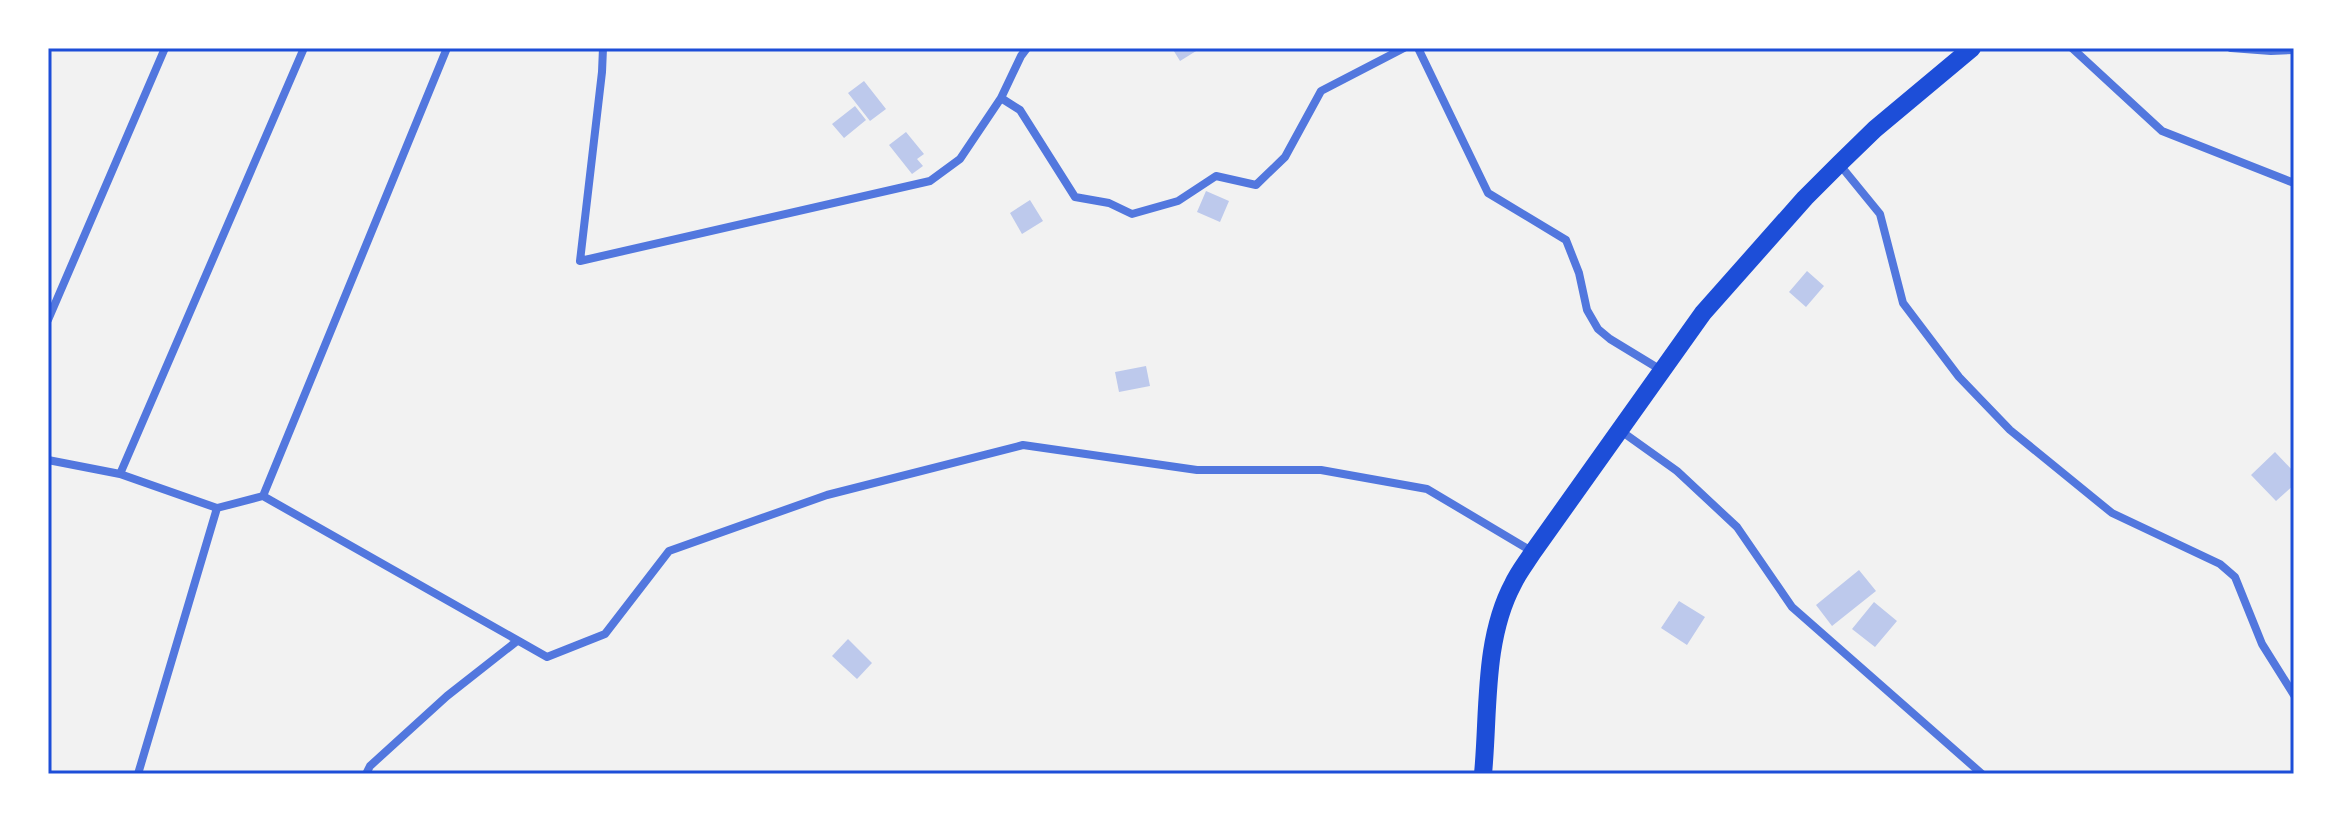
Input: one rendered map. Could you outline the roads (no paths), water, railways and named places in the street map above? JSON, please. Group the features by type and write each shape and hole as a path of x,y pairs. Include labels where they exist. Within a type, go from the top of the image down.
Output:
{"highway":[{"path":"1483,774 1493,658 1500,621 1512,585 1533,552 1703,313 1839,164 1875,129 1972,48"}],"street":[{"path":"48,320 165,48"},
{"path":"120,474 304,48"},
{"path":"263,496 447,48"},
{"path":"603,48 580,261 930,181 960,159 1001,98 1027,48"},
{"path":"1001,98 1020,110 1075,197 1109,203 1132,214 1178,201 1216,176 1256,185 1285,157 1321,91 1404,48"},
{"path":"1418,48 1488,193 1566,240 1574,256 1587,310 1598,329 1661,370"},
{"path":"2072,48 2162,131 2294,183"},
{"path":"2231,48 2294,50"},
{"path":"1839,164 1880,214 1903,303 1959,377 2010,430 2112,513 2220,564 2235,577 2262,644 2294,695"},
{"path":"1620,430 1677,471 1737,527 1792,607 1982,774"},
{"path":"48,460 120,474 217,508 263,496 547,657 605,634 669,551 827,495 1023,445 1197,470 1321,470 1427,489 1533,552"},
{"path":"138,774 217,508"},
{"path":"366,774 370,766 447,696 517,641"}]}
